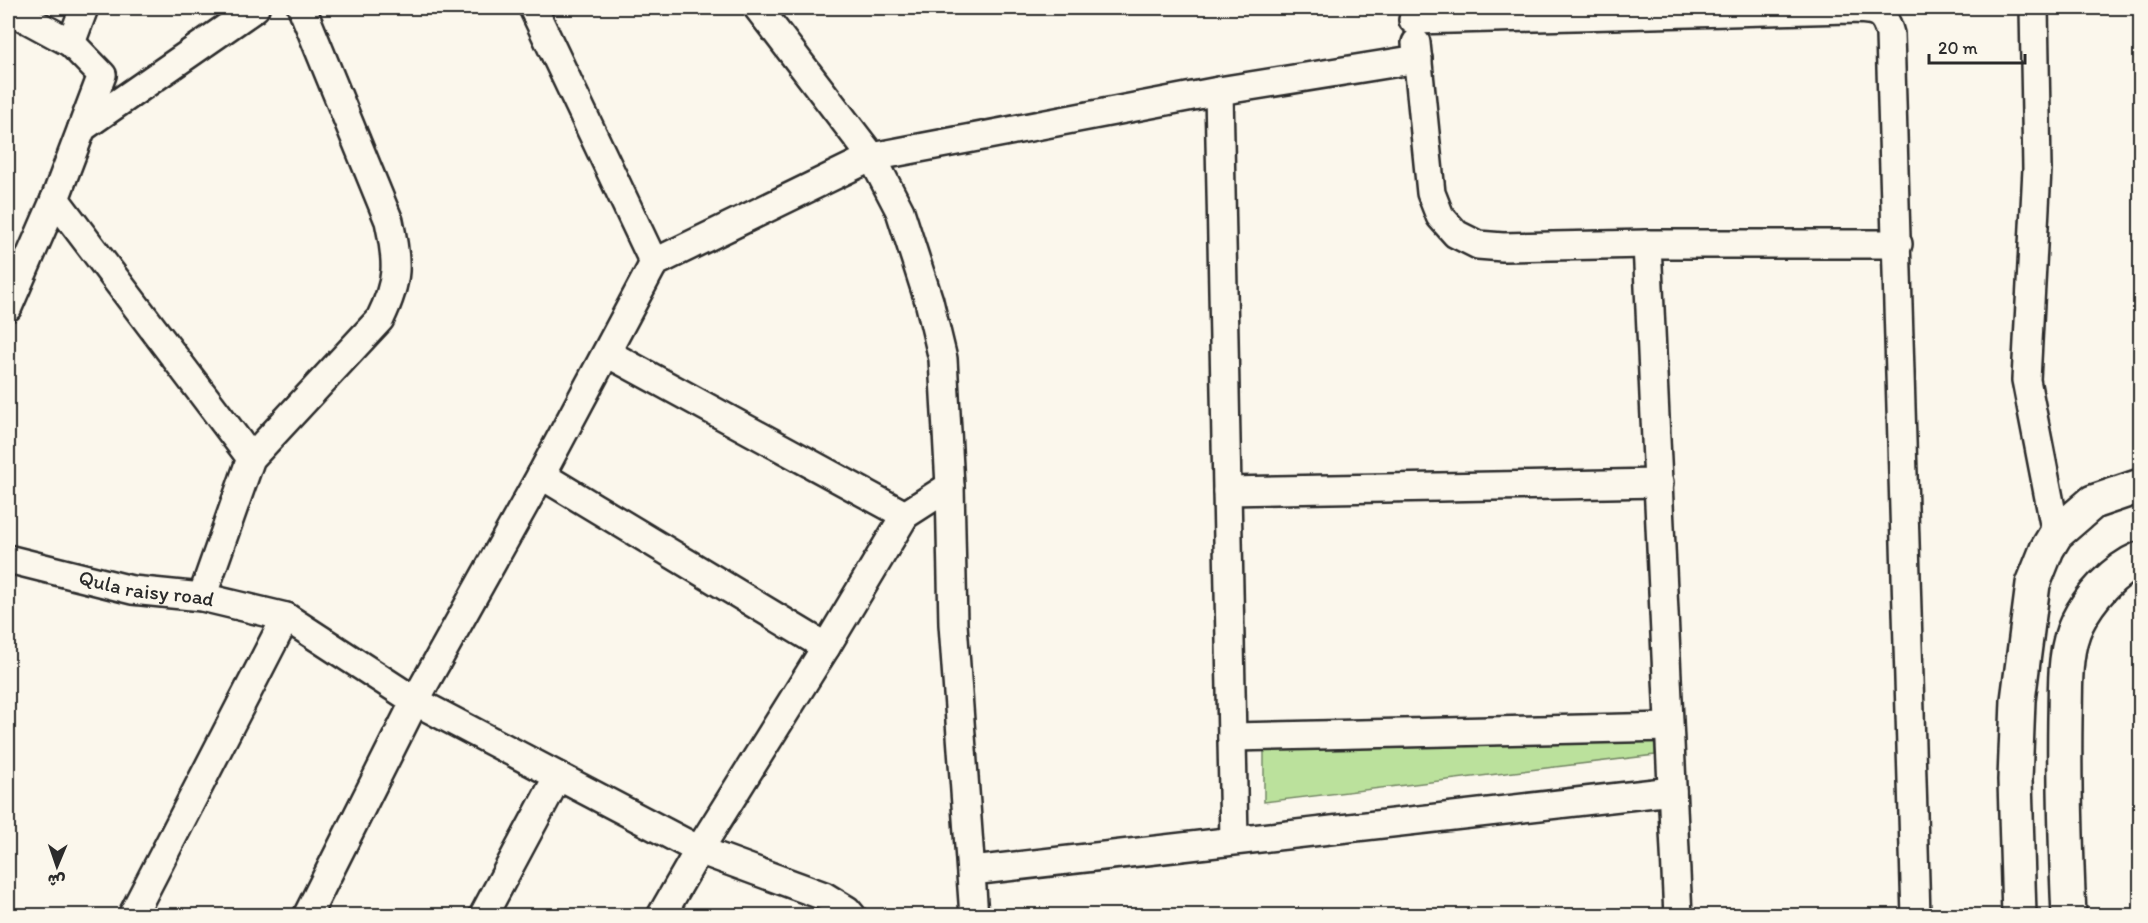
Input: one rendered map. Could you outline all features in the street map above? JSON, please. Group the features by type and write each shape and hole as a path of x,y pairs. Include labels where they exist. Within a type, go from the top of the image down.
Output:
{"main road":[{"path":"2019,915 2015,780 2018,700 2032,584 2056,534 2093,502 2140,486"},
{"path":"2069,915 2064,797 2068,654 2076,625 2091,600 2111,579 2140,559"}],"street":[{"path":"71,43 84,8"},
{"path":"82,128 255,8"},
{"path":"202,597 251,458 380,319 392,295 396,270 389,221 302,8"},
{"path":"533,8 654,264"},
{"path":"758,8 872,157 900,211 929,301 943,359 950,486 953,624 974,915"},
{"path":"2034,8 2037,169 2026,380 2056,534"},
{"path":"8,9 71,43 125,98"},
{"path":"1898,244 1647,244 1503,247 1478,245 1456,234 1440,216 1431,193 1412,14 1865,9 1880,13 1888,24 1898,244 1916,915"},
{"path":"307,915 415,701 541,475 654,264 872,157 1219,92 1418,59"},
{"path":"8,307 56,199 102,75"},
{"path":"1219,92 1234,840"},
{"path":"56,199 251,458"},
{"path":"1647,244 1678,915"},
{"path":"607,353 905,515"},
{"path":"541,475 826,647"},
{"path":"1227,491 1659,483"},
{"path":"661,915 905,515 950,486"},
{"name":"Qula raisy road","path":"8,559 132,590 202,597 286,617 415,701 699,850 824,896 852,915"},
{"path":"132,915 286,617"},
{"path":"1232,737 1669,727"},
{"path":"483,915 558,776"},
{"path":"972,871 1672,791"}],"green space":[{"path":"1654,734 1655,755 1264,802 1264,743"}]}
